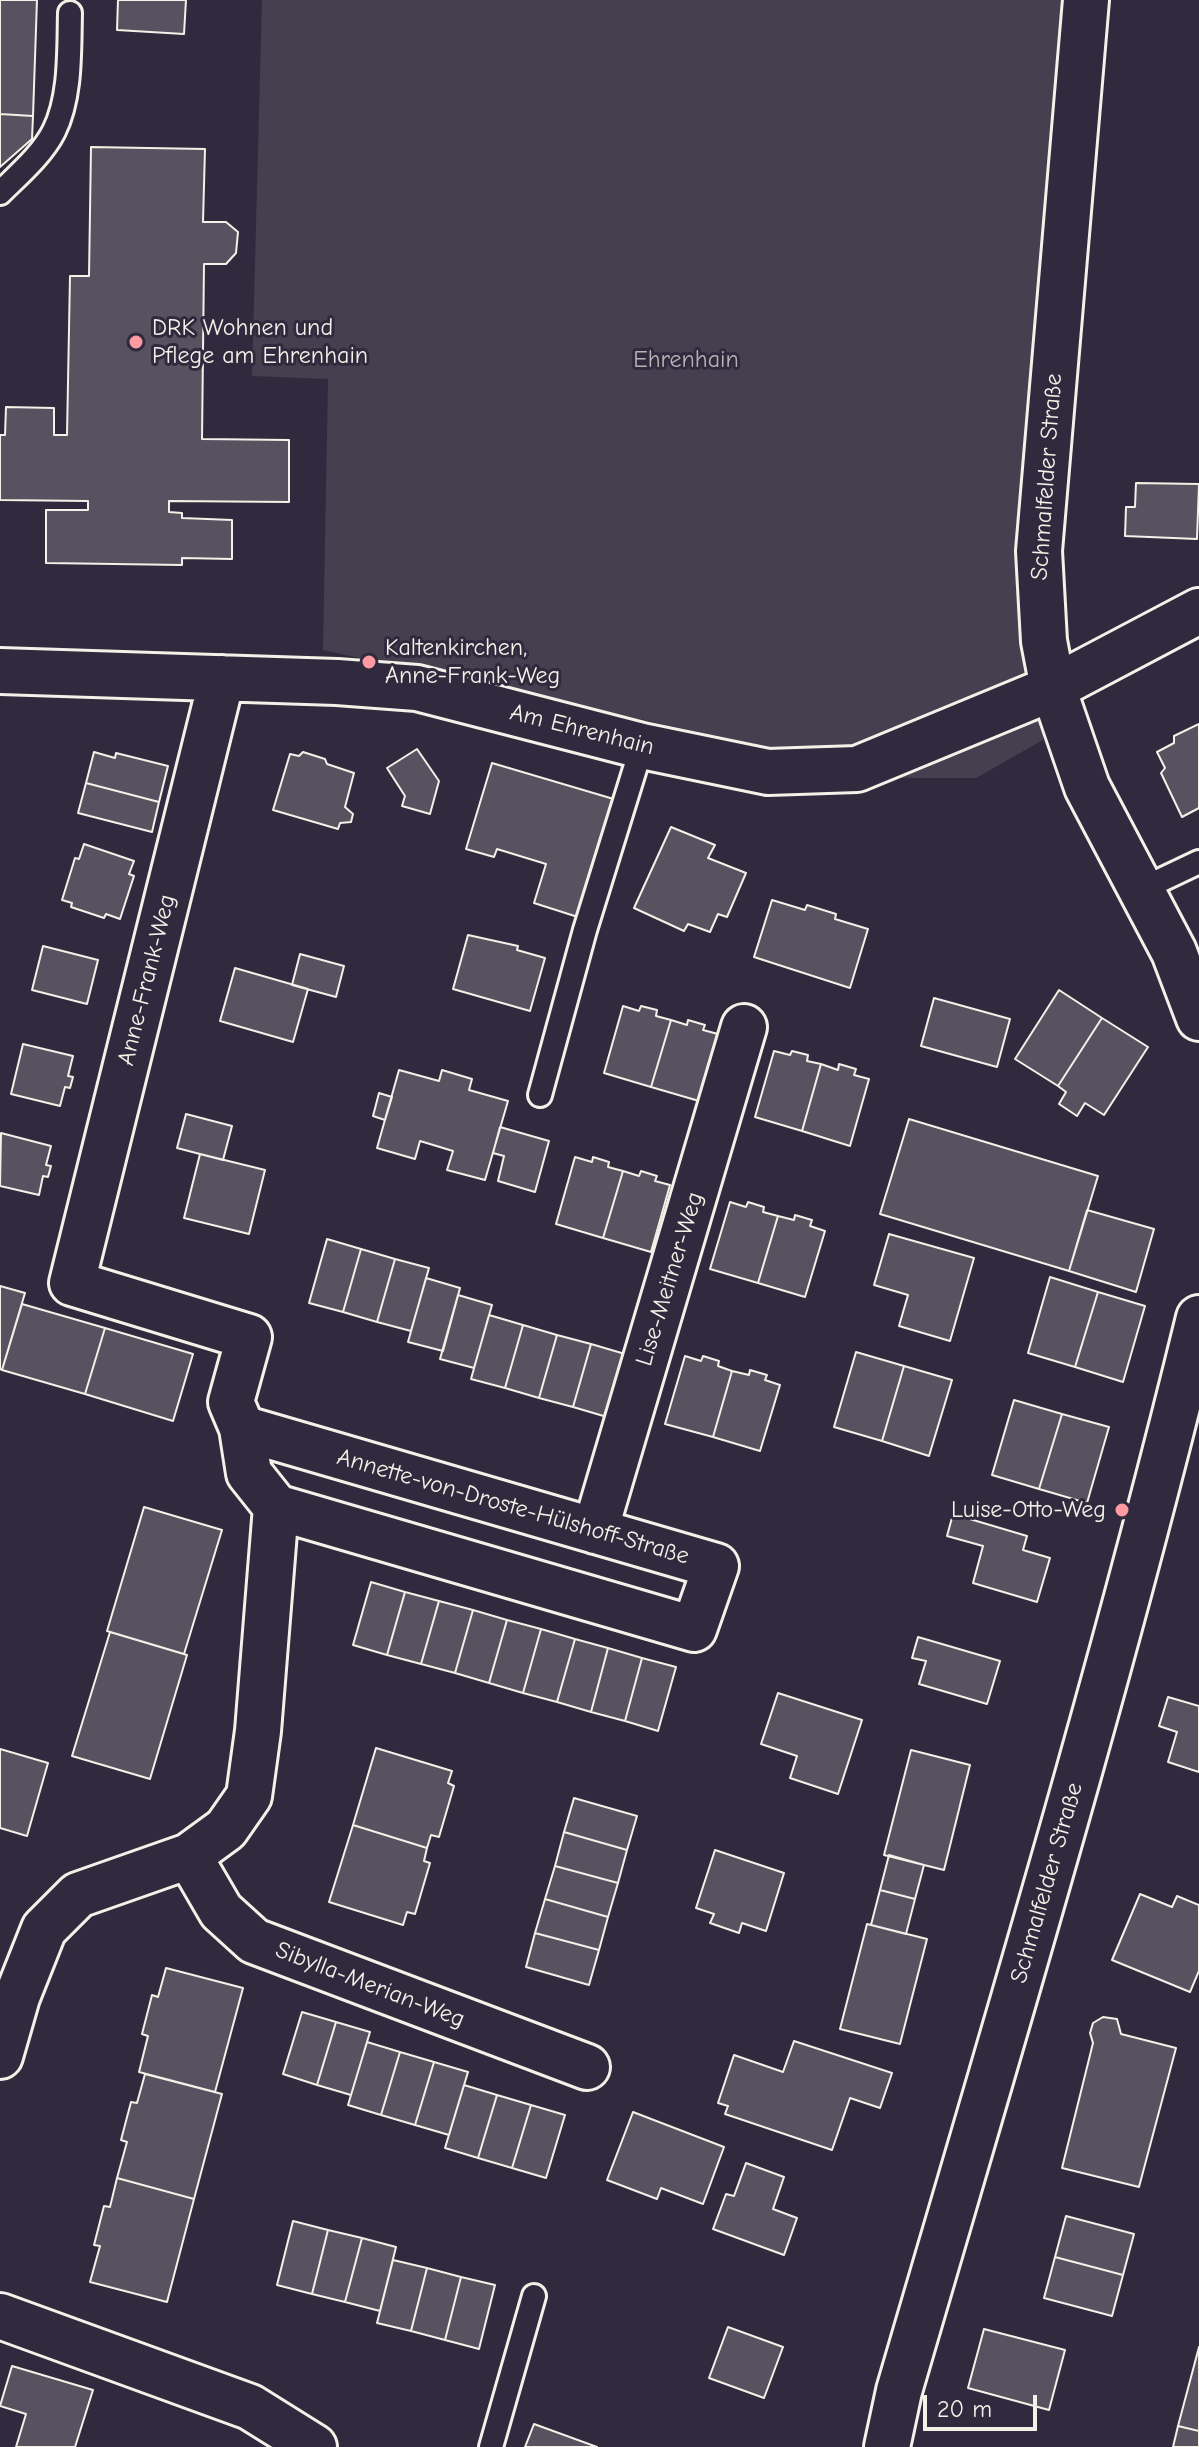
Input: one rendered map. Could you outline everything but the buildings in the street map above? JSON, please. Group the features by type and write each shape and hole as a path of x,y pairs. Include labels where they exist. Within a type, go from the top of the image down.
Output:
{"street":[{"name":"Schmalfelder Straße","path":"1086,0 1039,551 1044,641 1053,688 1087,787 1174,952 1199,1018"},
{"name":"Am Ehrenhain","path":"0,671 417,688 642,746 768,772 857,769 1053,688 1199,611"},
{"name":"Anne-Frank-Weg","path":"222,678 72,1283 249,1337 231,1402 242,1428"},
{"name":"Lise-Meitner-Weg","path":"595,1531 744,1027"},
{"name":"Schmalfelder Straße","path":"887,2447 899,2391 1077,1779 1199,1318"},
{"name":"Annette-von-Droste-Hülshoff-Straße","path":"242,1428 716,1566 694,1629 276,1507"},
{"path":"0,2056 17,1997 44,1929 78,1895 189,1856 226,1829 249,1796 258,1731 276,1507 249,1473 242,1428"},
{"name":"Sibylla-Merian-Weg","path":"189,1856 221,1911 254,1941 587,2067"},
{"path":"0,2316 250,2407 314,2447"}],"lane":[{"path":"0,193 54,132 64,94 70,13"},
{"path":"540,1095 585,930 642,746"},
{"path":"1140,890 1199,862"},
{"path":"491,2447 534,2296"}],"green space":[{"name":"Ehrenhain","path":"262,0 1071,0 1043,740 976,778 881,778 857,769 754,744 323,650 328,379 252,376"}],"place":[{"name":"DRK Wohnen und Pflege am Ehrenhain","path":"136,342"},
{"name":"Kaltenkirchen, Anne-Frank-Weg","path":"369,662"},
{"name":"Luise-Otto-Weg","path":"1122,1510"}]}
